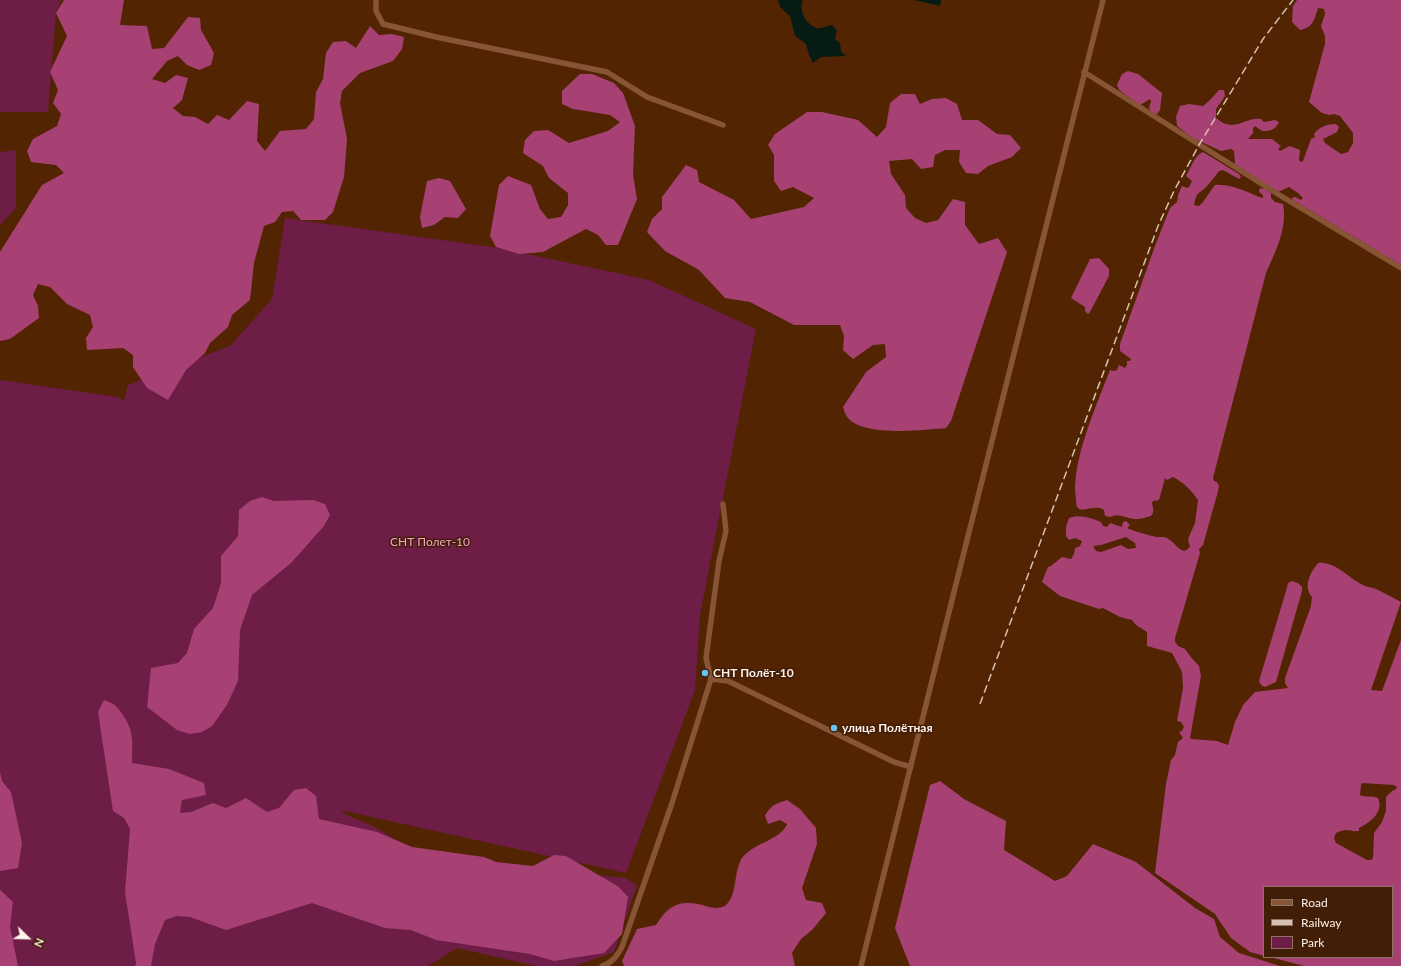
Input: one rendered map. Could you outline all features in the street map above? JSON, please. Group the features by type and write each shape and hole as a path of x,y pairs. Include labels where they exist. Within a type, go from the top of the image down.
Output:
{"street":[{"path":"376,0 376,11 383,24 436,38 607,72 647,97 723,125"},
{"path":"861,966 1103,0"},
{"path":"1084,72 1275,192 1401,268"},
{"path":"602,966 616,958 622,948 672,803 711,680 706,658 719,561 726,531 723,504"},
{"path":"711,680 719,679 728,681 894,762 911,767"}],"green space":[{"path":"0,0 61,0 56,13 48,112 0,112"},
{"path":"16,150 16,208 0,225 0,152"},
{"name":"СНТ Полет-10","path":"285,218 499,248 649,280 756,329 700,615 695,690 626,873 340,810 349,816 375,827 410,849 486,868 561,871 625,878 637,885 614,952 575,966 536,966 457,948 428,966 0,966 0,380 118,397 124,400 128,385 230,346 272,299"}],"shaded area":[{"path":"64,0 124,0 120,25 147,26 152,49 164,48 188,17 200,18 201,30 214,53 211,65 199,70 187,65 178,56 167,61 152,79 165,83 176,75 188,78 182,100 173,108 183,116 195,117 208,124 217,115 229,120 247,101 259,104 257,141 265,151 280,131 306,129 314,119 316,92 323,79 326,53 333,42 346,41 356,48 370,26 379,35 392,34 404,37 402,49 393,61 360,73 342,91 340,103 347,139 344,177 333,212 325,220 301,220 293,211 282,212 275,222 264,226 254,263 250,300 232,315 228,327 210,343 205,353 186,370 168,400 147,388 133,367 133,355 123,348 87,350 86,338 93,327 90,315 67,304 50,287 38,284 33,295 38,306 39,318 10,339 0,341 0,252 42,185 64,173 56,165 31,162 27,151 33,139 57,126 61,114 53,103 58,90 50,72 67,36 56,13"},
{"path":"778,0 803,0 802,12 809,24 817,28 832,25 837,30 835,39 840,43 841,51 846,56 821,57 813,63 806,44 795,36 790,16 780,7"},
{"path":"914,0 941,0 940,6"},
{"path":"1297,0 1401,0 1401,265 1293,200 1292,198 1295,197 1301,200 1303,198 1289,187 1278,192 1235,164 1234,151 1231,149 1221,151 1193,138 1177,126 1176,117 1180,106 1189,104 1203,106 1219,90 1224,90 1225,96 1216,109 1216,118 1223,123 1234,125 1255,119 1261,119 1264,122 1275,120 1279,122 1276,127 1268,131 1262,131 1255,126 1253,128 1253,133 1248,139 1272,139 1281,146 1278,149 1280,151 1290,146 1300,150 1299,160 1301,162 1303,161 1311,139 1315,137 1314,134 1318,129 1324,126 1336,124 1339,127 1337,132 1323,139 1325,143 1341,154 1348,152 1353,143 1353,133 1340,116 1322,113 1309,102 1325,44 1325,36 1321,26 1325,14 1324,9 1318,8 1312,23 1308,27 1300,30 1292,22 1293,6"},
{"path":"1128,71 1138,74 1162,93 1160,110 1157,114 1152,113 1149,108 1151,101 1150,99 1140,105 1119,90 1117,85 1122,74"},
{"path":"580,74 592,74 614,83 623,93 635,126 633,175 637,199 618,245 606,245 598,235 586,229 543,252 519,254 496,247 490,236 499,185 508,176 531,185 540,209 548,219 561,217 568,205 568,193 549,178 543,166 523,153 525,140 534,131 548,130 569,143 608,131 620,122 610,115 573,109 562,104 562,91"},
{"path":"901,94 915,94 920,104 932,99 946,98 957,104 962,120 978,120 997,134 1010,135 1021,148 1012,157 988,166 978,174 966,173 959,162 960,150 945,150 935,155 933,167 921,169 912,159 889,161 891,174 905,195 906,208 915,218 926,223 938,220 953,199 965,202 965,225 979,244 998,238 1007,252 951,421 946,428 909,431 880,430 867,428 856,424 847,417 843,407 866,372 886,357 885,344 873,345 853,359 843,350 844,336 840,325 794,325 750,302 725,298 699,270 665,251 647,232 652,219 662,209 662,197 686,165 697,170 699,182 734,200 751,219 804,207 814,198 793,187 781,191 774,181 774,155 768,145 775,134 807,112 822,112 858,120 877,137 886,127 890,103"},
{"path":"1203,152 1239,174 1241,177 1239,179 1223,170 1219,171 1208,185 1197,195 1194,205 1199,206 1215,185 1233,187 1263,198 1263,195 1259,192 1260,188 1271,193 1271,198 1275,202 1283,204 1284,222 1280,240 1266,273 1213,478 1219,486 1217,495 1203,545 1199,549 1200,553 1175,638 1175,642 1178,646 1185,649 1199,666 1201,676 1190,738 1217,741 1228,745 1235,722 1243,705 1255,692 1288,688 1285,683 1285,678 1311,606 1312,597 1309,593 1308,584 1310,575 1318,563 1330,564 1361,584 1376,589 1401,602 1371,690 1382,691 1401,640 1401,966 1304,966 1274,958 1393,958 1393,886 1263,886 1263,956 1250,952 1231,938 1215,914 1155,873 1166,784 1171,760 1175,755 1178,742 1183,738 1179,732 1182,731 1184,727 1181,722 1177,721 1183,688 1182,672 1172,653 1147,646 1147,632 1136,625 1132,620 1120,617 1103,608 1099,609 1060,596 1042,582 1048,567 1062,557 1071,559 1075,548 1080,546 1082,541 1075,538 1069,540 1066,536 1066,527 1069,518 1073,517 1081,516 1089,518 1101,522 1103,526 1107,527 1110,523 1122,527 1123,522 1126,521 1130,525 1127,528 1129,529 1152,536 1167,538 1180,549 1185,551 1190,547 1188,539 1195,523 1198,500 1187,487 1173,477 1167,480 1165,478 1159,500 1153,501 1152,503 1153,511 1151,516 1139,519 1117,515 1111,517 1105,516 1104,510 1101,508 1083,510 1078,508 1076,505 1075,485 1077,469 1086,434 1110,370 1117,370 1119,365 1125,368 1127,361 1130,361 1131,359 1120,351 1120,344 1170,208 1177,202 1182,186 1187,188 1189,187 1192,181 1186,176 1195,159","holes":["1126,537 1135,543 1136,548 1128,549 1121,545 1101,552 1096,551 1093,546","1362,783 1394,785 1397,787 1386,797 1386,811 1382,822 1374,833 1373,858 1371,860 1367,860 1336,843 1334,838 1336,833 1343,830 1359,831 1359,828 1372,820 1378,812 1378,798 1360,795"]},
{"path":"439,178 450,181 466,209 458,218 445,217 434,225 422,228 420,217 427,181"},
{"path":"1099,258 1109,269 1109,276 1088,314 1085,311 1085,307 1071,298 1090,259"},
{"path":"262,497 274,501 313,500 325,504 330,515 324,526 291,563 252,595 240,630 238,681 227,705 212,726 202,732 190,734 177,730 147,707 151,668 178,663 187,653 194,629 213,608 221,583 221,556 238,536 239,510 250,501"},
{"path":"1292,581 1298,583 1302,587 1302,591 1276,682 1265,687 1261,685 1259,681 1288,583"},
{"path":"104,700 117,707 127,721 132,738 132,763 169,769 204,783 206,795 182,800 180,813 191,812 213,803 226,808 246,798 267,812 279,808 294,790 306,788 316,796 319,819 377,832 412,847 484,857 496,862 533,866 554,855 566,856 619,887 628,897 622,934 604,953 554,961 530,954 436,940 411,930 385,928 312,903 226,930 190,917 177,916 165,920 155,944 151,966 135,966 136,963 125,892 130,829 124,818 113,811 98,712"},
{"path":"0,772 2,781 11,792 22,843 18,868 0,871"},
{"path":"940,781 964,799 1006,821 1004,850 1055,881 1067,876 1093,844 1136,862 1195,908 1214,919 1220,937 1239,953 1280,966 910,966 895,928 930,785"},
{"path":"787,800 800,809 816,828 817,844 802,888 806,900 822,903 826,913 812,930 801,939 792,953 795,966 624,966 622,961 637,929 656,925 668,910 678,904 700,904 714,908 725,906 732,896 737,870 742,858 753,849 779,834 787,824 780,820 768,824 765,816 769,809 774,805"},
{"path":"0,890 13,902 10,927 18,966 0,966"}],"railway":[{"path":"980,704 1158,226 1174,191 1199,145 1263,39 1293,0"}],"place":[{"name":"СНТ Полёт-10","path":"705,673"},
{"name":"улица Полётная","path":"834,728"}]}
